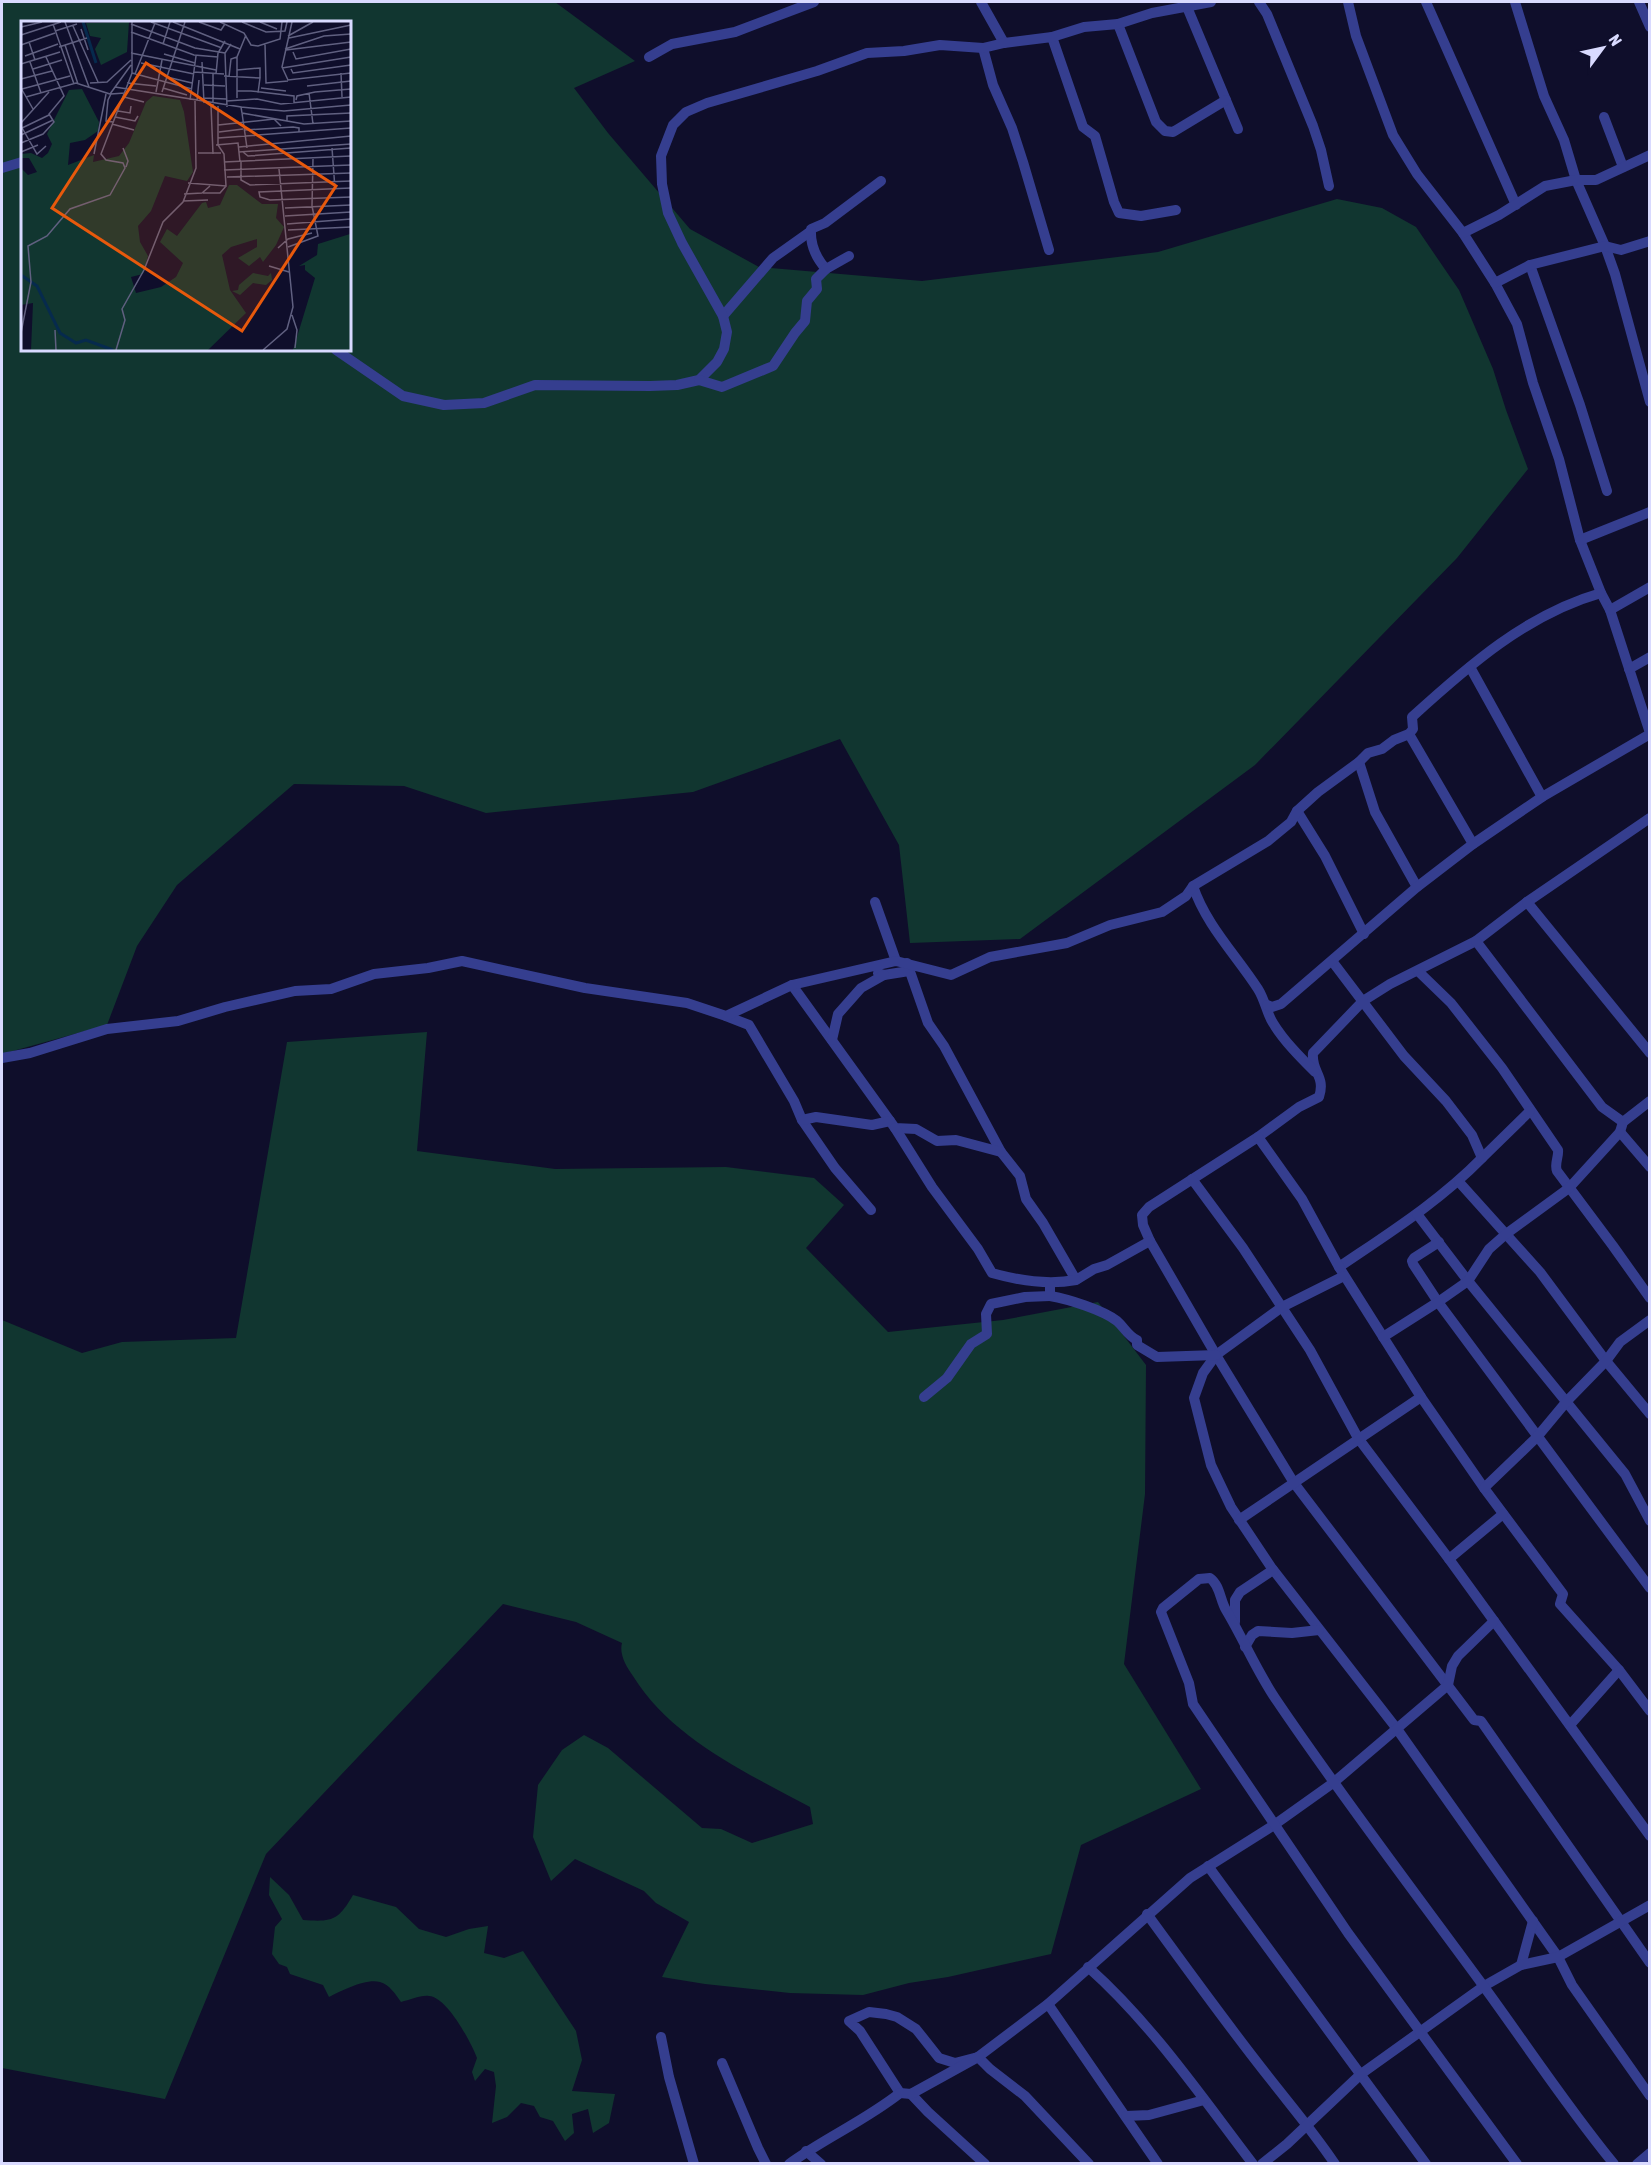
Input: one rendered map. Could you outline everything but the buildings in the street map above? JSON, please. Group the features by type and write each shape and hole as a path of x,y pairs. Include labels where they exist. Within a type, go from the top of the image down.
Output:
{"street":[{"path":"649,57 672,44 735,32 814,2"},
{"path":"981,2 1004,43"},
{"path":"699,380 717,362 724,349 727,332 723,316 668,213 662,184 661,156 673,124 686,112 707,103 817,71 867,52 904,51 940,45 983,48 1004,43 1052,38 1084,27 1118,24 1152,13 1211,2"},
{"path":"1259,2 1267,14 1313,126 1329,186"},
{"path":"1267,1005 1272,1007 1281,1004 1417,887 1473,844 1542,797 1650,733 1610,610 1580,540 1559,459 1533,383 1517,324 1495,283 1463,233 1417,174 1393,135 1356,36 1348,2"},
{"path":"1426,2 1516,205"},
{"path":"1515,2 1544,96 1564,140 1576,180 1605,246 1650,402"},
{"path":"1639,2 1650,27"},
{"path":"1187,7 1238,129"},
{"path":"1118,24 1156,122 1165,131 1173,132 1226,100"},
{"path":"1052,38 1083,127 1095,136 1119,213 1141,216 1176,210"},
{"path":"983,48 993,85 1012,128 1050,250"},
{"path":"1604,117 1623,167"},
{"path":"1463,233 1516,205 1545,186 1576,180 1596,180 1650,155"},
{"path":"2,168 21,162"},
{"path":"723,316 773,258 881,181"},
{"path":"811,231 816,258 826,269"},
{"path":"1495,283 1530,265 1605,246 1621,250 1649,243"},
{"path":"337,351 403,396 444,405 484,403 535,385 650,386 677,385 699,380 722,387 773,366 805,321 807,301 817,289 816,279 826,269 849,256"},
{"path":"1530,265 1580,405 1606,491"},
{"path":"1580,540 1650,512"},
{"path":"1610,610 1650,587"},
{"path":"726,1016 792,985 864,968 904,965 951,975 961,968 990,957 1068,943 1110,925 1162,912 1186,896 1193,886 1268,841 1291,822 1297,811 1318,792 1368,753 1382,749 1394,740 1409,734 1413,729 1412,717 1470,667 1524,626 1578,600 1601,593"},
{"path":"1629,669 1650,657"},
{"path":"1470,667 1542,797"},
{"path":"1409,734 1473,844"},
{"path":"1359,762 1374,812 1417,887"},
{"path":"1297,811 1325,856 1365,934"},
{"path":"1650,818 1527,902 1476,941 1390,984 1363,1001 1313,1053 1322,1085 1319,1097 1299,1107 1258,1137 1149,1207 1142,1215 1143,1225 1150,1241 1294,1483 1474,1720 1481,1721 1650,1963"},
{"path":"1193,886 1203,909 1258,989 1267,1005 1271,1022 1296,1054 1318,1075"},
{"path":"875,902 928,1023 944,1046 1001,1152 1020,1176 1026,1199 1043,1223 1076,1280"},
{"path":"1527,902 1650,1053"},
{"path":"1476,941 1602,1107 1622,1127 1650,1167"},
{"path":"2,1058 30,1053 107,1029 178,1021 225,1007 295,991 331,989 374,974 428,968 462,961 585,988 687,1003 749,1025 794,1101 802,1120 835,1168 871,1210"},
{"path":"1332,961 1404,1056 1446,1101 1472,1135 1482,1158"},
{"path":"832,1040 838,1014 861,988 904,965"},
{"path":"864,968 884,975"},
{"path":"1418,971 1451,1003 1502,1068 1558,1150 1556,1168 1650,1298"},
{"path":"792,985 892,1124 932,1187 978,1249 992,1273 1050,1284 1076,1280 1150,1241"},
{"path":"1383,1337 1468,1281 1481,1258 1506,1234 1569,1188 1622,1127 1650,1101"},
{"path":"1530,1111 1459,1182 1342,1272 1282,1307 1216,1355 1203,1373 1194,1398 1211,1465 1239,1520 1273,1570 1397,1729 1558,1957 1572,1985 1650,2096"},
{"path":"802,1120 816,1117 872,1125 892,1124 916,1129 938,1141 956,1140 1001,1152"},
{"path":"1258,1137 1302,1199 1342,1272 1422,1397 1484,1488 1563,1594 1560,1604 1619,1670 1650,1711"},
{"path":"1192,1179 1243,1248 1310,1350 1358,1438 1650,1836"},
{"path":"1459,1182 1540,1272 1606,1361 1650,1414"},
{"path":"1417,1214 1468,1281 1625,1474 1650,1521"},
{"path":"1439,1242 1412,1261 1438,1302 1650,1588"},
{"path":"1050,1284 1050,1296"},
{"path":"924,1397 946,1378 971,1344 987,1334 986,1314 991,1304 1024,1297 1067,1298 1114,1319 1130,1337 1137,1340 1137,1345 1157,1357 1216,1355"},
{"path":"1484,1488 1537,1437 1567,1401 1606,1361 1620,1342 1650,1320"},
{"path":"1239,1520 1422,1397"},
{"path":"1449,1559 1503,1514"},
{"path":"1235,1623 1235,1600 1240,1592 1273,1570"},
{"path":"1517,2163 1348,1934 1192,1704 1188,1683 1161,1612 1199,1579 1210,1578 1215,1581 1221,1600 1235,1623 1260,1677 1333,1783 1484,1986 1582,2125 1614,2163"},
{"path":"789,2163 905,2093 978,2057 1048,2004 1190,1878 1274,1825 1333,1783 1397,1729 1448,1685 1452,1666 1458,1656 1494,1621"},
{"path":"1245,1647 1252,1635 1258,1631 1292,1633 1319,1630"},
{"path":"1570,1725 1619,1670"},
{"path":"1208,1866 1426,2163"},
{"path":"1262,2163 1361,2074 1484,1986 1521,1965 1558,1957 1650,1905"},
{"path":"1147,1914 1252,2056 1308,2124 1335,2163"},
{"path":"1521,1965 1533,1921"},
{"path":"1088,1967 1120,1995 1172,2057 1253,2163"},
{"path":"1048,2004 1158,2163"},
{"path":"978,2057 955,2063 939,2058 916,2029 897,2017 869,2012 849,2021 860,2031 905,2093 985,2163"},
{"path":"661,2037 671,2087 694,2163"},
{"path":"978,2057 1025,2096 1089,2163"},
{"path":"722,2062 766,2163"},
{"path":"1126,2116 1149,2115 1204,2100"},
{"path":"806,2151 821,2163"},
{"path":"1637,2163 1650,2153"}],"green space":[{"path":"2,2 555,2 635,61 574,88 608,133 690,229 759,267 922,281 1158,252 1337,199 1382,208 1416,227 1459,290 1493,369 1528,469 1457,558 1255,765 1020,939 910,943 899,845 840,739 693,792 486,813 404,786 294,784 177,885 137,946 107,1025 2,1054"},
{"path":"427,1032 417,1151 555,1169 726,1167 814,1178 844,1205 806,1248 888,1332 1003,1320 1098,1302 1146,1365 1145,1494 1124,1664 1201,1789 1081,1845 1051,1954 948,1977 909,1983 863,1995 790,1993 662,1977 689,1922 656,1903 644,1891 575,1859 551,1881 533,1837 538,1785 562,1750 584,1735 608,1748 702,1828 721,1829 752,1843 813,1824 810,1807 712,1752 668,1718 649,1698 628,1668 622,1656 622,1643 576,1622 503,1604 266,1854 165,2099 2,2068 2,1320 82,1353 122,1342 236,1338 287,1042"},
{"path":"270,1877 289,1895 303,1920 321,1921 333,1918 343,1910 353,1895 396,1907 419,1929 446,1937 469,1929 488,1926 484,1953 504,1958 523,1951 576,2031 582,2060 572,2091 615,2094 609,2123 593,2133 588,2109 572,2114 574,2133 565,2141 553,2121 540,2117 534,2106 521,2103 507,2117 492,2123 496,2086 494,2072 485,2069 475,2081 472,2072 477,2058 474,2051 458,2021 436,1998 422,1996 401,2002 386,1985 374,1981 354,1986 329,1997 323,1985 290,1974 287,1967 279,1964 272,1954 275,1927 282,1919 269,1895"}]}
